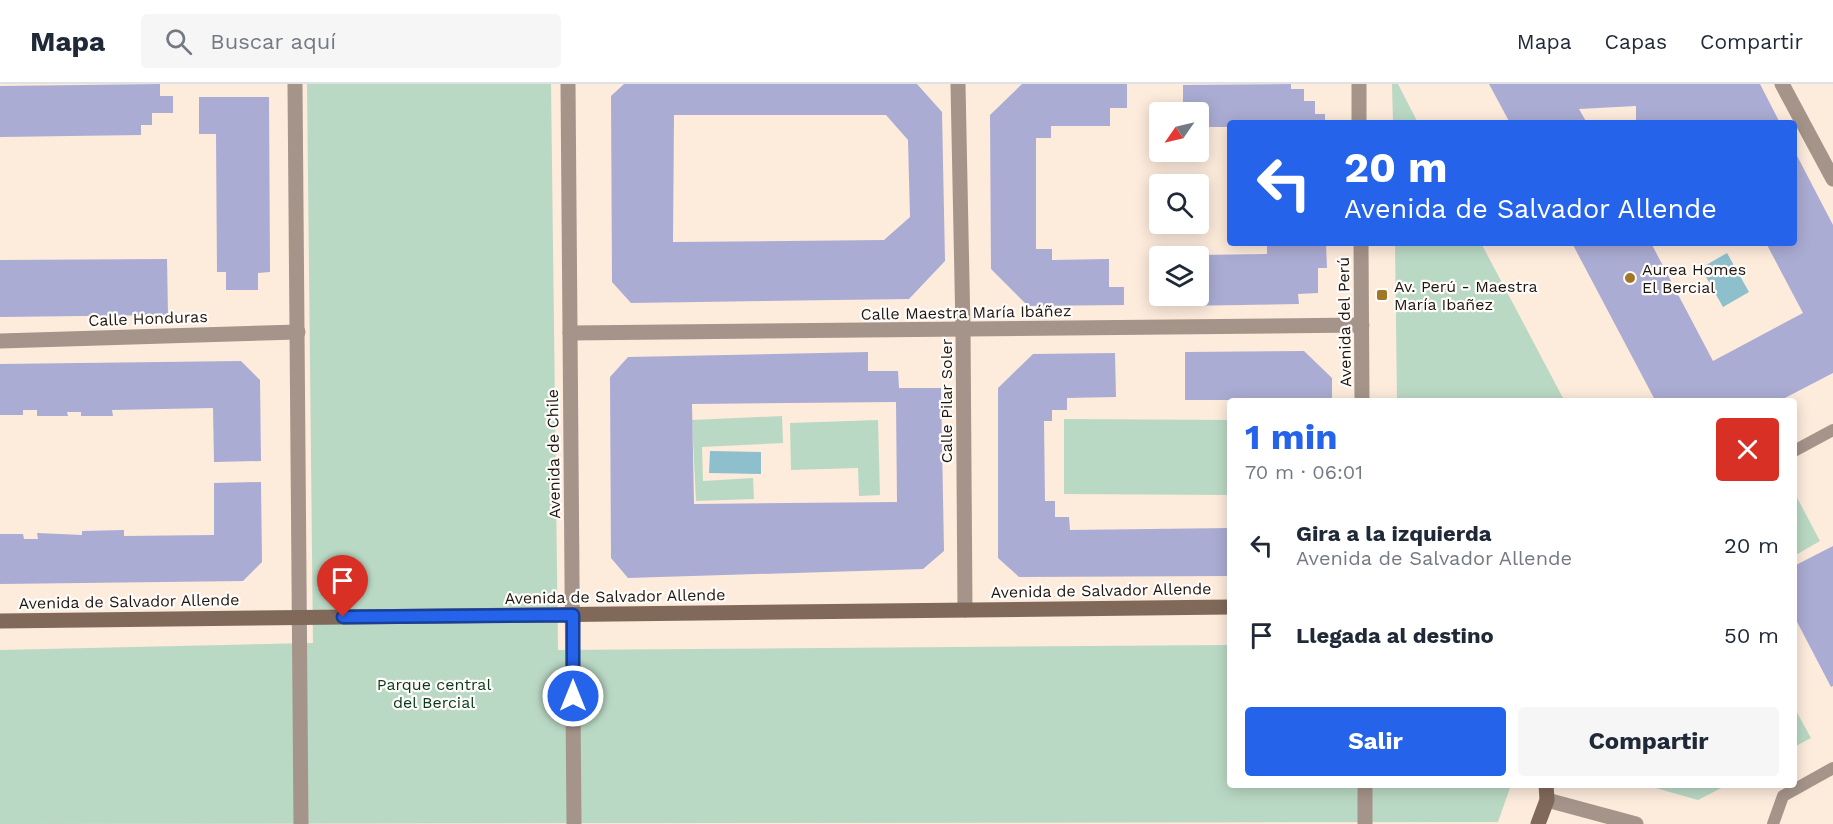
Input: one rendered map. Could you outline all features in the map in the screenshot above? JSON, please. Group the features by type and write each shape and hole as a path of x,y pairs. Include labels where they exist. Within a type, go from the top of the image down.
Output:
{"street":[{"path":"295,84 301,824"},
{"name":"Avenida de Chile","path":"568,84 574,824"},
{"name":"Calle Pilar Soler","path":"958,84 965,610"},
{"path":"1359,84 1359,120"},
{"path":"1782,84 1833,179"},
{"name":"Avenida del Perú","path":"1361,246 1362,398"},
{"name":"Calle Maestra María Ibáñez","path":"570,333 1362,325"},
{"name":"Calle Honduras","path":"0,341 298,332"},
{"name":"Avenida de Salvador Allende","path":"0,621 1227,607"},
{"path":"1365,788 1365,824"},
{"path":"1538,824 1547,792 1636,824"}],"lane":[{"path":"1797,450 1833,430"},
{"path":"1773,824 1783,796 1833,768"}],"green space":[{"name":"Parque central del Bercial","path":"307,84 551,84 558,650 1227,645 1227,788 1510,788 1498,822 0,824 0,650 313,643"},
{"path":"1392,84 1398,84 1416,120 1393,120"},
{"path":"1395,246 1483,246 1563,398 1397,398"},
{"path":"782,416 783,443 702,447 703,481 753,478 754,499 696,501 692,420"},
{"path":"1064,419 1227,420 1227,495 1064,494"},
{"path":"878,420 880,495 859,496 858,468 791,470 790,423"},
{"path":"1797,498 1820,541 1797,554"},
{"path":"1797,712 1811,738 1797,745"},
{"path":"1656,788 1721,788 1698,800"}],"water":[{"path":"1727,253 1749,292 1723,307 1701,268"},
{"path":"710,451 761,452 761,474 709,473"}],"building":[{"path":"160,84 160,96 173,96 173,113 152,113 152,125 141,125 141,135 0,137 0,86"},
{"path":"624,84 917,84 942,112 945,261 909,299 631,303 612,282 611,96","holes":["674,115 886,115 908,140 910,217 884,240 673,242"]},
{"path":"1022,84 1127,84 1127,108 1110,108 1110,126 1051,126 1051,138 1036,138 1036,249 1052,249 1052,260 1109,259 1109,287 1124,287 1124,305 1028,306 991,269 990,115"},
{"path":"1291,84 1291,89 1304,89 1304,101 1315,101 1315,114 1325,114 1325,120 1227,120 1227,127 1209,127 1209,102 1183,102 1183,85"},
{"path":"1489,84 1760,84 1778,120 1636,120 1636,106 1579,109 1585,120 1508,120"},
{"path":"199,97 269,97 270,272 258,273 258,290 226,290 226,272 217,272 216,134 199,134"},
{"name":"Aurea Homes El Bercial","path":"1797,156 1833,225 1833,373 1785,398 1654,398 1574,246 1653,246 1713,361 1803,313 1768,246 1797,246"},
{"path":"1267,246 1326,246 1327,268 1318,268 1318,293 1298,294 1299,304 1209,305 1209,255 1267,254"},
{"path":"167,259 168,315 0,317 0,260"},
{"path":"1304,351 1332,378 1332,398 1185,400 1185,352"},
{"path":"868,352 868,371 898,371 899,388 941,388 944,551 923,569 628,578 611,558 610,377 628,357","holes":["896,402 897,502 694,504 692,404"]},
{"path":"1115,353 1116,397 1067,398 1067,410 1052,410 1052,421 1044,421 1045,501 1055,501 1055,517 1069,517 1070,530 1227,528 1227,576 1019,577 998,558 998,388 1033,354"},
{"path":"241,361 260,380 261,461 214,462 213,408 112,410 113,416 81,416 81,412 67,412 68,416 37,416 37,410 23,410 23,415 0,415 0,364"},
{"path":"261,482 262,562 243,581 0,584 0,534 23,534 24,539 38,539 37,533 82,535 82,531 124,530 124,536 214,535 214,483"},
{"path":"1833,546 1833,686 1831,687 1797,622 1797,564"}],"place":[{"name":"Aurea Homes El Bercial","path":"1630,278"},
{"name":"Av. Perú - Maestra María Ibañez","path":"1382,295"}],"route":[{"path":"343,617 573,615 573,696"}]}
